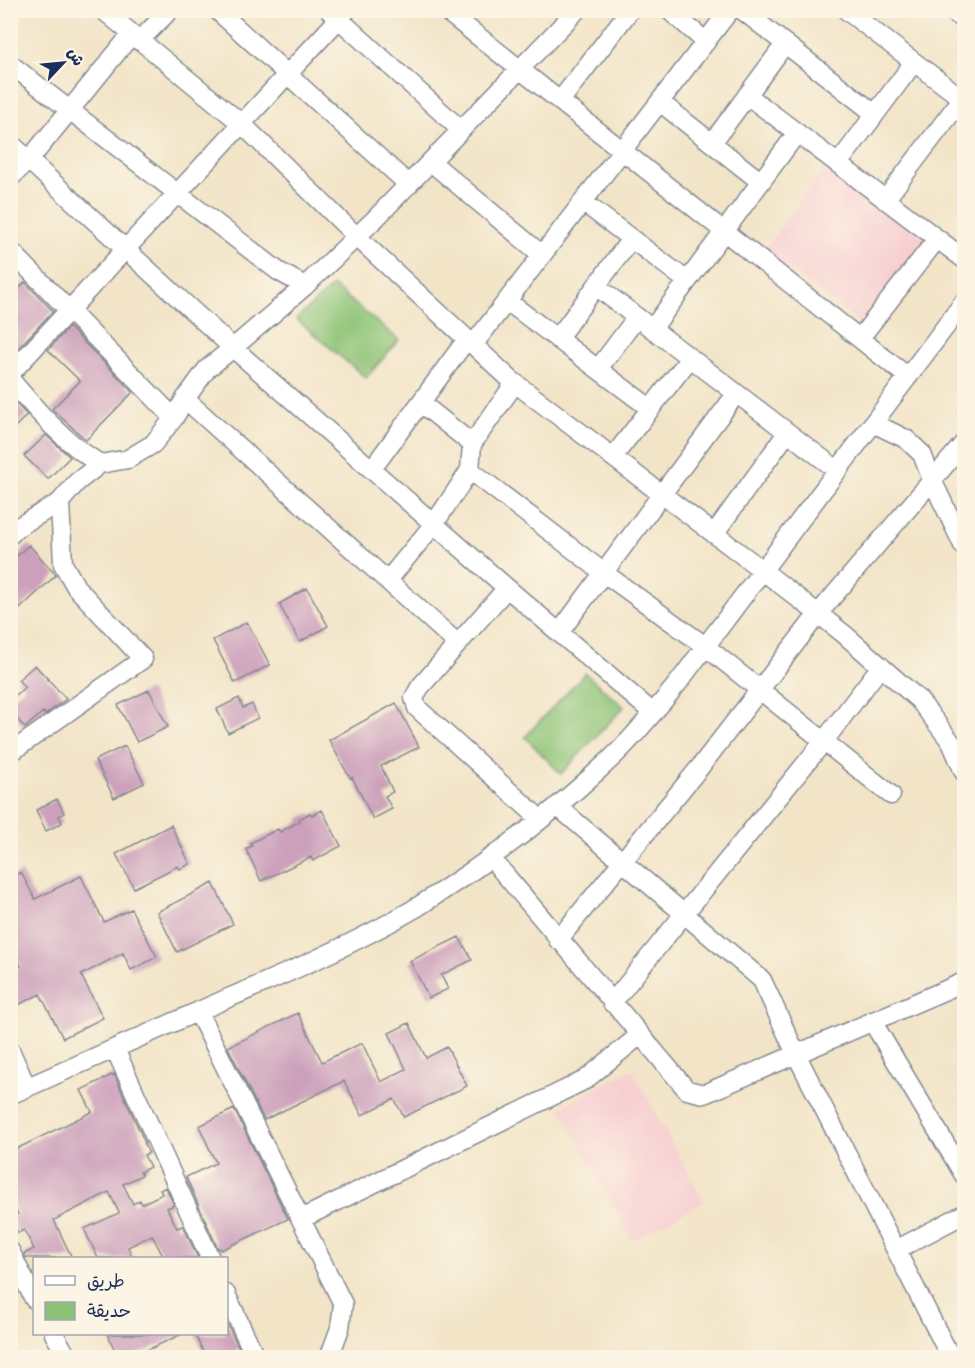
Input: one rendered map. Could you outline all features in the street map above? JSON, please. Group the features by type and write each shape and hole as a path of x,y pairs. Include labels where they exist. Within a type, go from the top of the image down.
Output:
{"street":[{"path":"103,10 242,124 357,237 515,383 762,570 881,666 919,700 951,742 964,772"},
{"path":"10,178 29,160 69,110 135,38 170,10"},
{"path":"217,10 409,185"},
{"path":"444,10 908,377"},
{"path":"560,101 630,10"},
{"path":"669,10 706,42"},
{"path":"372,470 421,403 470,342 507,301 730,10"},
{"path":"742,10 875,114"},
{"path":"846,10 964,98 885,200"},
{"path":"951,10 964,20"},
{"path":"13,527 60,502 77,482 100,464 129,459 153,444 174,418 207,369 305,286 357,237 520,70 569,13"},
{"path":"10,374 288,75 338,14 461,130"},
{"path":"712,143 785,44"},
{"path":"838,164 914,62"},
{"path":"10,64 278,271 305,286"},
{"path":"747,95 964,259"},
{"path":"660,102 761,182"},
{"path":"652,329 797,133"},
{"path":"10,143 233,348 653,713"},
{"path":"431,162 542,255"},
{"path":"583,202 687,281"},
{"path":"557,339 631,239"},
{"path":"860,338 937,239"},
{"path":"10,250 174,418"},
{"path":"596,286 837,470"},
{"path":"507,301 651,409"},
{"path":"10,1050 19,1091 307,964 414,909 491,858 603,766 653,713 964,302"},
{"path":"598,369 637,317"},
{"path":"613,457 690,358"},
{"path":"10,379 79,451 100,464"},
{"path":"388,580 435,524 470,470 472,444 515,383"},
{"path":"560,633 736,393"},
{"path":"185,399 458,644"},
{"path":"421,403 472,444"},
{"path":"873,423 906,439 922,454 964,547"},
{"path":"714,534 787,433"},
{"path":"558,940 760,690 818,614 964,443"},
{"path":"470,470 604,573 705,646 891,795"},
{"path":"10,753 143,659 76,587 63,564 60,502"},
{"path":"507,588 420,687 414,698 417,708 540,819"},
{"path":"612,1003 824,741 881,666"},
{"path":"557,806 762,980 796,1054 951,1358"},
{"path":"491,858 687,1090 704,1094 872,1022 962,988"},
{"path":"198,1012 343,1304 340,1328 330,1358"},
{"path":"872,1022 964,1175"},
{"path":"301,1219 585,1080 640,1035"},
{"path":"115,1049 210,1257"},
{"path":"896,1250 964,1214"},
{"path":"10,1251 33,1297"},
{"path":"228,1298 253,1352 243,1358"},
{"path":"55,1335 68,1358"}],"shaded area":[{"path":"827,165 927,240 863,325 764,250"},
{"path":"632,1069 704,1202 632,1240 560,1108"}],"green space":[{"path":"333,286 399,340 366,378 296,319"},
{"path":"585,673 624,707 561,774 525,737"}],"building":[{"path":"25,282 53,311 10,357 10,298"},
{"path":"69,327 133,392 86,440 52,409 80,381 48,350"},
{"path":"10,397 27,415 10,432"},
{"path":"46,435 70,457 48,479 24,456"},
{"path":"29,545 56,575 10,618 10,562"},
{"path":"307,588 328,626 300,642 279,604"},
{"path":"247,622 270,665 235,683 213,640"},
{"path":"35,665 66,699 45,715 43,712 25,728 10,711 10,700 25,687 18,680"},
{"path":"149,690 168,727 137,742 118,705"},
{"path":"239,698 243,708 252,704 258,718 228,733 217,709"},
{"path":"396,703 419,747 381,766 393,792 385,796 392,809 373,819 352,777 350,778 329,740"},
{"path":"125,746 144,783 114,798 95,760"},
{"path":"57,799 64,813 59,816 62,823 46,831 36,810"},
{"path":"322,810 341,846 313,861 311,857 261,881 246,849 252,846 250,843 278,829 280,832 310,813 312,815"},
{"path":"171,825 190,864 180,869 178,866 134,888 116,854"},
{"path":"21,872 35,899 81,876 104,922 131,909 157,957 131,970 123,953 81,975 103,1018 63,1038 40,994 10,1009 10,971 21,966 10,945 10,878"},
{"path":"213,883 233,924 177,952 157,912"},
{"path":"459,937 472,960 441,975 448,989 429,998 410,961"},
{"path":"298,1013 322,1062 362,1043 381,1082 406,1069 389,1033 409,1023 426,1058 447,1047 467,1086 404,1117 394,1099 362,1115 344,1081 264,1120 228,1047"},
{"path":"114,1074 149,1153 144,1155 150,1167 140,1172 142,1175 123,1184 133,1204 140,1200 142,1204 162,1194 160,1190 166,1187 174,1205 167,1208 177,1228 183,1226 198,1257 163,1257 152,1235 128,1247 133,1257 98,1257 84,1229 119,1213 109,1192 54,1220 72,1257 26,1258 24,1254 34,1249 24,1230 18,1233 11,1217 18,1214 10,1200 10,1152 92,1112 81,1090"},
{"path":"234,1109 288,1219 221,1250 218,1249 186,1177 216,1163 199,1126"},
{"path":"228,1326 239,1348 224,1358 206,1358 195,1335 228,1335"},
{"path":"108,1335 180,1335 130,1358 119,1358"}]}
